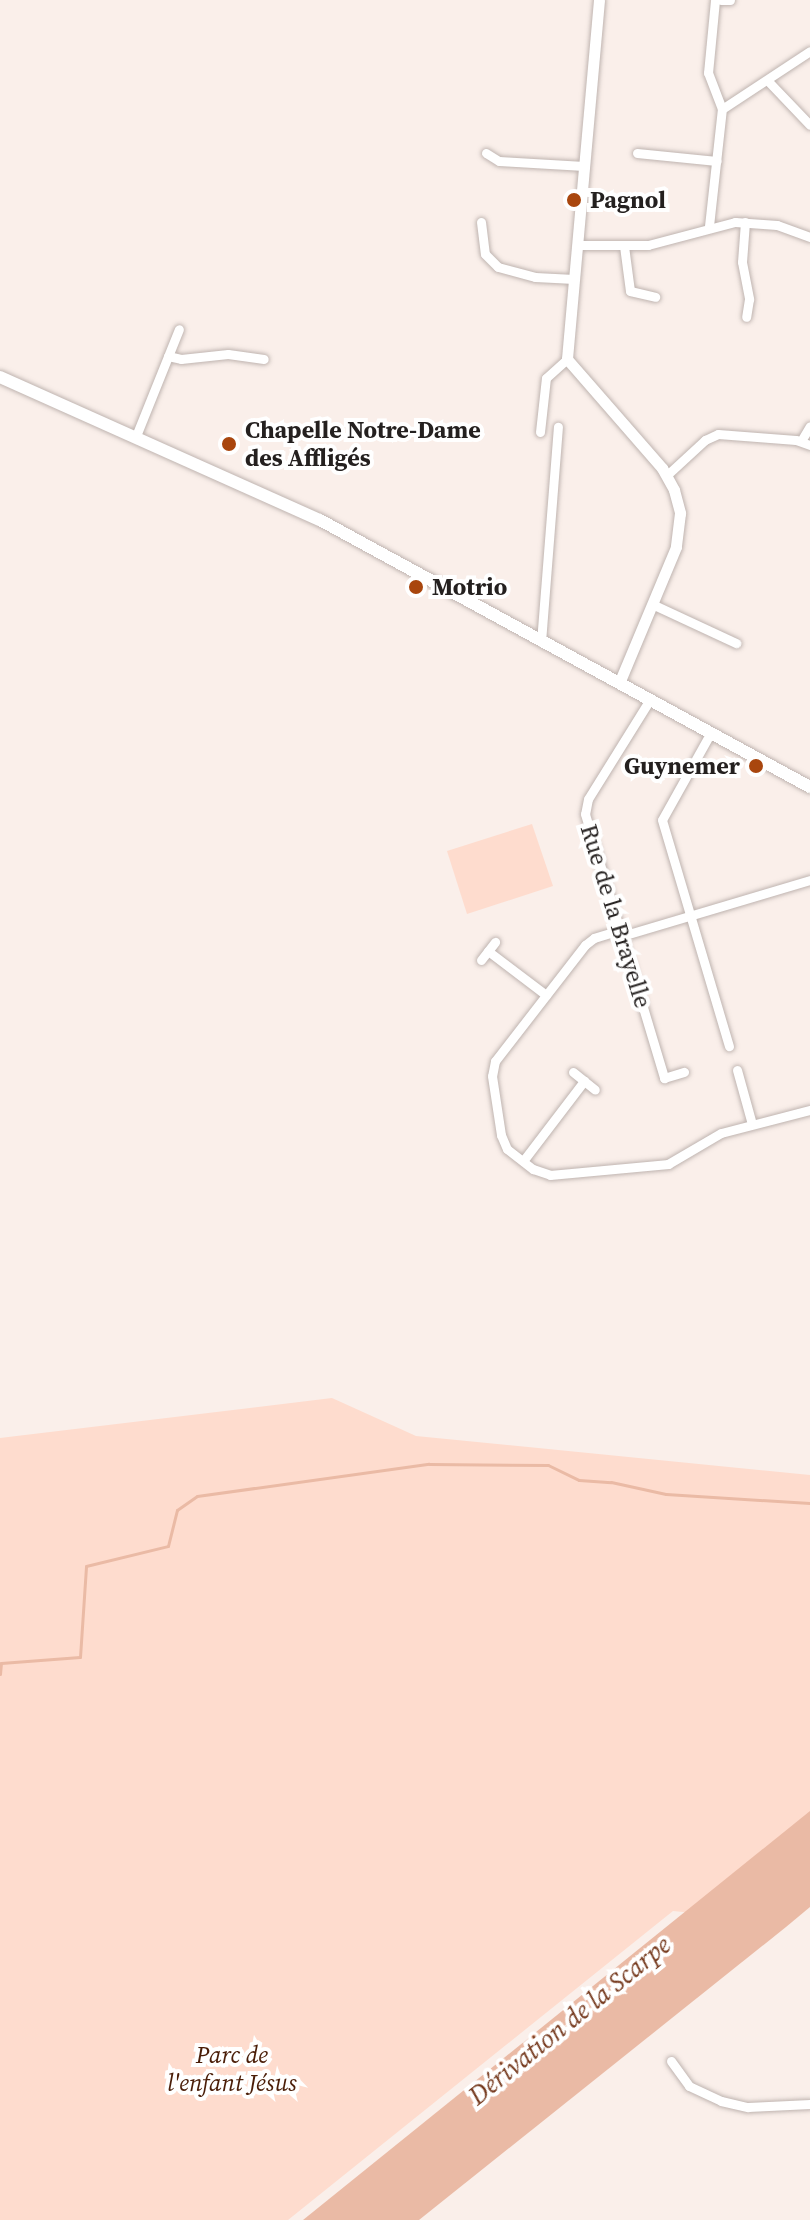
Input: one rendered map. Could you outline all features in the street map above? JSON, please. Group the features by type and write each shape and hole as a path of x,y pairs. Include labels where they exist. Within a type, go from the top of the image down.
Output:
{"main road":[{"path":"0,377 284,502 810,787"}],"street":[{"path":"599,0 567,359 667,475 679,505 680,529 676,547 619,683"},
{"path":"709,226 722,109 708,73 715,0"},
{"path":"721,0 730,0"},
{"path":"722,109 810,51"},
{"path":"767,80 810,125"},
{"path":"486,153 499,161 584,166"},
{"path":"637,153 717,161"},
{"path":"481,222 485,254 498,267 535,277 574,279"},
{"path":"577,245 659,243 709,226 745,222 777,225 810,237"},
{"path":"745,222 742,262 749,299 746,317"},
{"path":"624,246 630,291 655,297"},
{"path":"136,436 179,329"},
{"path":"168,356 181,359 223,354 264,359"},
{"path":"540,432 546,378 567,359"},
{"path":"667,475 705,440 718,434 806,443 810,426"},
{"path":"541,642 558,427"},
{"path":"652,604 736,643"},
{"name":"Rue de la Brayelle","path":"649,701 585,809 664,1078 684,1072"},
{"path":"710,734 662,816 729,1046"},
{"path":"810,880 690,916 589,941 497,1057 492,1071 502,1140 523,1161 550,1175 668,1164 716,1135 810,1110"},
{"path":"481,960 495,942"},
{"path":"488,951 546,995"},
{"path":"737,1070 752,1124"},
{"path":"573,1072 595,1090"},
{"path":"523,1161 584,1081"},
{"path":"671,2061 689,2086 721,2101 748,2107 810,2104"}],"green space":[{"path":"532,824 553,886 467,914 447,851"},
{"name":"Parc de l'enfant Jésus","path":"332,1398 416,1436 810,1475 810,1884 765,1920 673,1911 288,2220 0,2220 0,1438"}],"water":[{"name":"Dérivation de la Scarpe","path":"810,1811 810,1907 786,1927 419,2220 303,2220"}],"waterway":[{"path":"0,1674 1,1663 80,1657 86,1566 168,1546 177,1510 197,1496 429,1464 548,1465 579,1480 611,1482 666,1494 810,1503"}],"place":[{"name":"Pagnol","path":"574,200"},
{"name":"Chapelle Notre-Dame des Affligés","path":"229,444"},
{"name":"Motrio","path":"416,587"},
{"name":"Guynemer","path":"756,766"}]}
